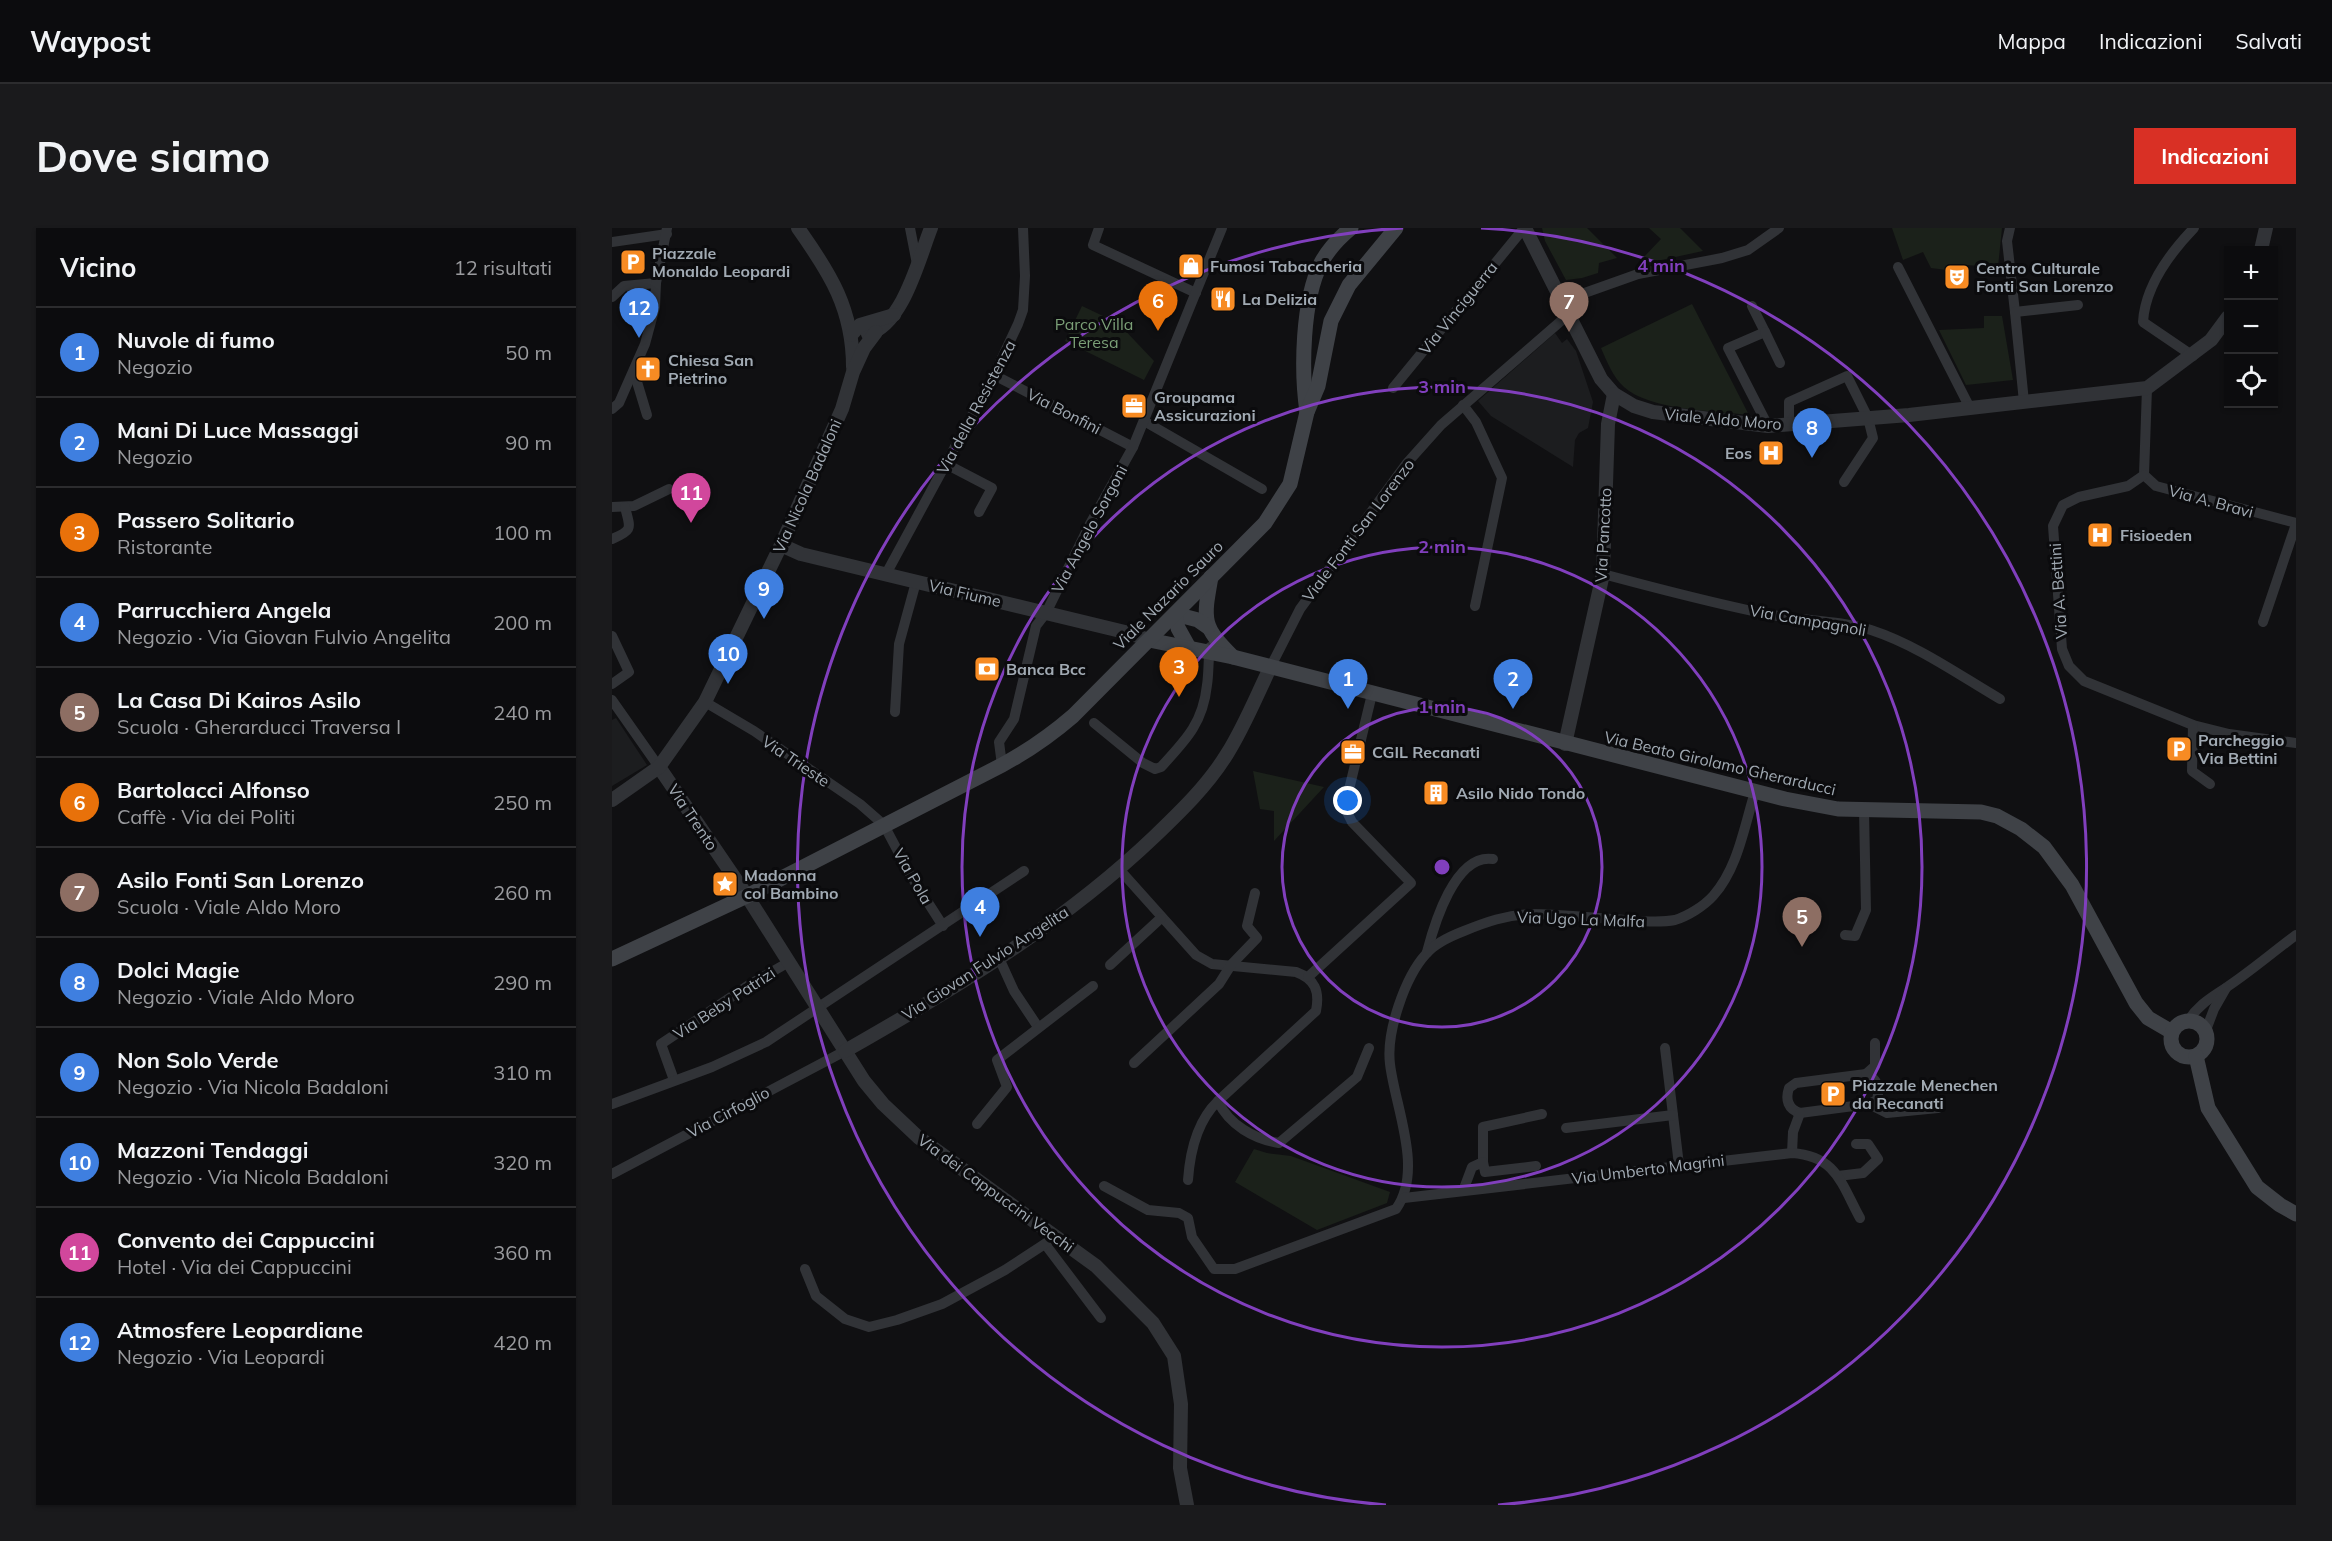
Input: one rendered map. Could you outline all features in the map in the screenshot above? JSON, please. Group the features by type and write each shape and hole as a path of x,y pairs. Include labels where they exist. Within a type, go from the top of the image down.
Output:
{"main road":[{"name":"Viale Nazario Sauro","path":"1307,412 1303,387 1310,297 1321,264 1334,243 1351,228"},
{"name":"Viale Nazario Sauro","path":"612,959 747,896 1002,765 1054,733 1265,523 1290,484 1307,412 1318,386 1331,321 1348,285 1395,228"},
{"path":"1210,632 1206,612 1211,577"},
{"path":"1188,646 1178,628 1175,614 1198,620 1233,657"},
{"name":"Via Beato Girolamo Gherarducci","path":"1149,640 1210,651 1565,744 1823,807 1981,812 1997,816 2021,829 2044,847 2072,885 2136,1003 2148,1018 2172,1032"},
{"path":"2188,1021 2198,1023 2206,1030 2207,1043 2196,1056 2184,1056 2174,1049 2172,1032 2179,1024 2188,1021"},
{"path":"2196,1056 2208,1108 2257,1187 2296,1214"}],"street":[{"name":"Via Nicola Badaloni","path":"798,228 831,277 846,312 851,335 853,372"},
{"path":"851,335 860,325 894,315 931,228"},
{"name":"Via della Resistenza","path":"886,574 994,375 1023,310 1025,276 1023,228"},
{"path":"1099,228 1093,245 1196,293"},
{"name":"Via Angelo Sorgoni","path":"1046,613 1090,524 1133,447 1222,228"},
{"name":"Viale Aldo Moro","path":"1525,228 1601,379 1614,394 1634,406 1653,412 1768,426 1789,425 2147,388 2193,356 2211,340 2224,323"},
{"name":"Via Vinciguerra","path":"1393,388 1525,228"},
{"path":"1562,301 1638,274 1722,258 1748,250 1779,228"},
{"path":"2010,228 2007,241 2024,402"},
{"path":"2193,356 2143,322 2144,305 2160,273 2194,228"},
{"path":"2262,246 2266,228"},
{"path":"612,242 667,231 656,283 655,307 634,372 619,403 612,409"},
{"path":"911,232 917,241 925,243"},
{"path":"911,232 916,264"},
{"path":"1898,267 1970,408"},
{"path":"612,297 624,286 656,283"},
{"path":"2015,312 2078,305"},
{"path":"1752,306 1780,363"},
{"name":"Viale Fonti San Lorenzo","path":"1270,668 1300,609 1332,562 1407,463 1441,424 1569,314"},
{"name":"Via Nicola Badaloni","path":"612,800 659,767 705,702 781,545 842,409 853,372 864,348 876,332 894,315"},
{"path":"851,335 876,332"},
{"path":"1765,332 1728,348 1768,426"},
{"path":"634,372 647,415"},
{"name":"Via Bonfini","path":"994,375 1133,447"},
{"path":"1789,425 1789,402 1847,376 1868,418 1873,438 1844,482"},
{"path":"2144,475 2147,388"},
{"name":"Via Pancotto","path":"1565,744 1603,574 1608,424 1614,394"},
{"path":"1463,405 1476,422 1502,478 1475,606"},
{"path":"1144,421 1262,489"},
{"path":"946,464 992,488 979,512"},
{"name":"Via A. Bravi","path":"2144,475 2156,486 2165,489 2296,524"},
{"name":"Via A. Bettini","path":"2144,475 2128,486 2079,497 2063,505 2053,526 2062,649 2069,666 2084,681 2193,725 2229,734 2296,743"},
{"path":"612,507 625,507 644,502 669,489"},
{"path":"612,539 627,533 629,529 625,507"},
{"path":"2263,622 2296,524"},
{"name":"Via Fiume","path":"781,545 801,554 1129,633 1149,640"},
{"name":"Via Campagnoli","path":"1603,574 1726,606 1775,616 1847,624 1871,630 1899,641 2000,699"},
{"path":"895,712 899,644 916,582"},
{"path":"1002,765 999,742 1014,719 1036,626 1046,613"},
{"path":"1094,723 1143,763 1155,769 1161,766 1187,738 1200,719 1208,682 1210,632"},
{"path":"612,636 629,672 612,684"},
{"name":"Via Giovan Fulvio Angelita","path":"845,1051 936,999 1055,921 1119,869 1190,802 1227,754 1270,668"},
{"path":"1308,977 1411,883 1352,822 1347,812 1346,802 1372,694"},
{"path":"612,701 659,767"},
{"name":"Via Trieste","path":"705,702 754,731 824,779 860,804 884,825"},
{"path":"2193,725 2192,771 2210,784"},
{"name":"Via Trento","path":"659,767 747,896"},
{"name":"Via Ugo La Malfa","path":"1104,1186 1148,1210 1179,1214 1188,1218 1192,1237 1214,1269 1235,1269 1396,1209 1404,1198 1408,1176 1403,1123 1390,1062 1391,1036 1401,1000 1415,967 1427,952 1450,937 1494,919 1528,914 1646,921 1675,920 1700,908 1713,897 1730,871 1755,792"},
{"path":"1845,935 1855,936 1866,910 1863,810"},
{"name":"Via Pola","path":"884,825 911,876 943,926"},
{"path":"1427,952 1442,901 1468,867 1485,858 1493,859"},
{"path":"1119,869 1196,956 1212,964 1296,972 1308,977 1316,985 1319,997 1316,1011 1218,1101 1204,1118 1189,1165 1188,1180"},
{"path":"612,1104 747,1052 784,1030 1024,871"},
{"path":"1134,1063 1219,984 1231,965 1257,938 1247,927 1255,893"},
{"name":"Via dei Cappuccini Vecchi","path":"747,896 864,1081 883,1104 918,1137 1051,1240 1095,1266 1153,1323 1174,1356 1181,1404 1180,1468 1187,1505"},
{"path":"1110,964 1161,918"},
{"path":"2188,1021 2197,1007 2296,935"},
{"path":"999,958 1014,991 1038,1028"},
{"name":"Via Beby Patrizi","path":"674,1080 661,1044 749,985 789,962"},
{"path":"977,1124 1007,1087 997,1060 1093,986"},
{"path":"2206,1030 2214,1009 2226,988"},
{"path":"1866,1074 1875,1066 1875,1043"},
{"path":"1218,1101 1224,1113 1241,1128 1260,1140 1279,1143 1357,1077 1370,1048"},
{"path":"1665,1048 1679,1165"},
{"name":"Via Cirfoglio","path":"612,1174 845,1051"},
{"path":"1866,1074 1874,1077 1878,1083 1879,1092 1877,1100 1869,1104 1800,1113 1792,1110 1788,1104 1787,1095 1789,1088 1796,1083 1866,1074"},
{"path":"1869,1104 1887,1113 1938,1108"},
{"path":"1792,1152 1793,1132 1800,1113"},
{"path":"1536,1166 1485,1172 1483,1127 1542,1114"},
{"path":"1566,1128 1673,1115"},
{"path":"1838,1176 1863,1173 1878,1159 1868,1144 1856,1144"},
{"name":"Via Umberto Magrini","path":"1404,1198 1792,1152 1810,1154 1825,1162 1838,1176 1860,1218"},
{"path":"1463,1191 1472,1167 1483,1162"},
{"path":"805,1269 816,1296 845,1319 869,1327 942,1304 1005,1270 1051,1240 1101,1318"}],"shaded area":[{"path":"1555,333 1562,343 1567,339 1576,351 1593,402 1588,428 1579,433 1575,440 1573,467 1491,416 1478,401"},
{"path":"616,718 647,765 612,786 612,720"}],"green space":[{"path":"1542,228 1587,228 1617,258 1599,263 1598,273 1566,280 1545,241"},
{"path":"1649,228 1680,228 1703,251 1643,264 1643,258 1661,239"},
{"path":"1892,228 2002,228 1998,267 1948,264 1947,270 1931,268 1923,252 1903,260"},
{"path":"1692,304 1749,415 1683,408 1649,401 1624,387 1611,369 1601,348"},
{"name":"Parco Villa Teresa","path":"1082,306 1118,323 1154,361 1144,380 1065,341"},
{"path":"1984,316 2002,316 2013,380 1966,385 1939,330 1984,328"},
{"path":"1253,771 1324,787 1274,841 1274,811 1260,809"},
{"path":"1254,1149 1291,1156 1390,1192 1387,1203 1317,1230 1235,1182"}],"place":[{"name":"Piazzale Monaldo Leopardi","path":"633,262"},
{"name":"Fumosi Tabaccheria","path":"1191,266"},
{"name":"Centro Culturale Fonti San Lorenzo","path":"1957,277"},
{"name":"La Delizia","path":"1223,299"},
{"name":"Bartolacci Alfonso","path":"1158,331"},
{"name":"Asilo Fonti San Lorenzo","path":"1569,332"},
{"name":"Atmosfere Leopardiane","path":"639,338"},
{"name":"Chiesa San Pietrino","path":"648,369"},
{"name":"Groupama Assicurazioni","path":"1134,406"},
{"name":"Eos","path":"1771,453"},
{"name":"Dolci Magie","path":"1812,458"},
{"name":"Convento dei Cappuccini","path":"691,523"},
{"name":"Fisioeden","path":"2100,535"},
{"name":"Non Solo Verde","path":"764,619"},
{"name":"Banca Bcc","path":"987,669"},
{"name":"Mazzoni Tendaggi","path":"728,684"},
{"name":"Passero Solitario","path":"1179,697"},
{"name":"Nuvole di fumo","path":"1348,709"},
{"name":"Mani Di Luce Massaggi","path":"1513,709"},
{"name":"Parcheggio Via Bettini","path":"2179,749"},
{"name":"CGIL Recanati","path":"1353,752"},
{"name":"Asilo Nido Tondo","path":"1436,793"},
{"name":"Madonna col Bambino","path":"725,884"},
{"name":"Parrucchiera Angela","path":"980,937"},
{"name":"La Casa Di Kairos Asilo","path":"1802,947"},
{"name":"Piazzale Menechen da Recanati","path":"1833,1094"}]}
